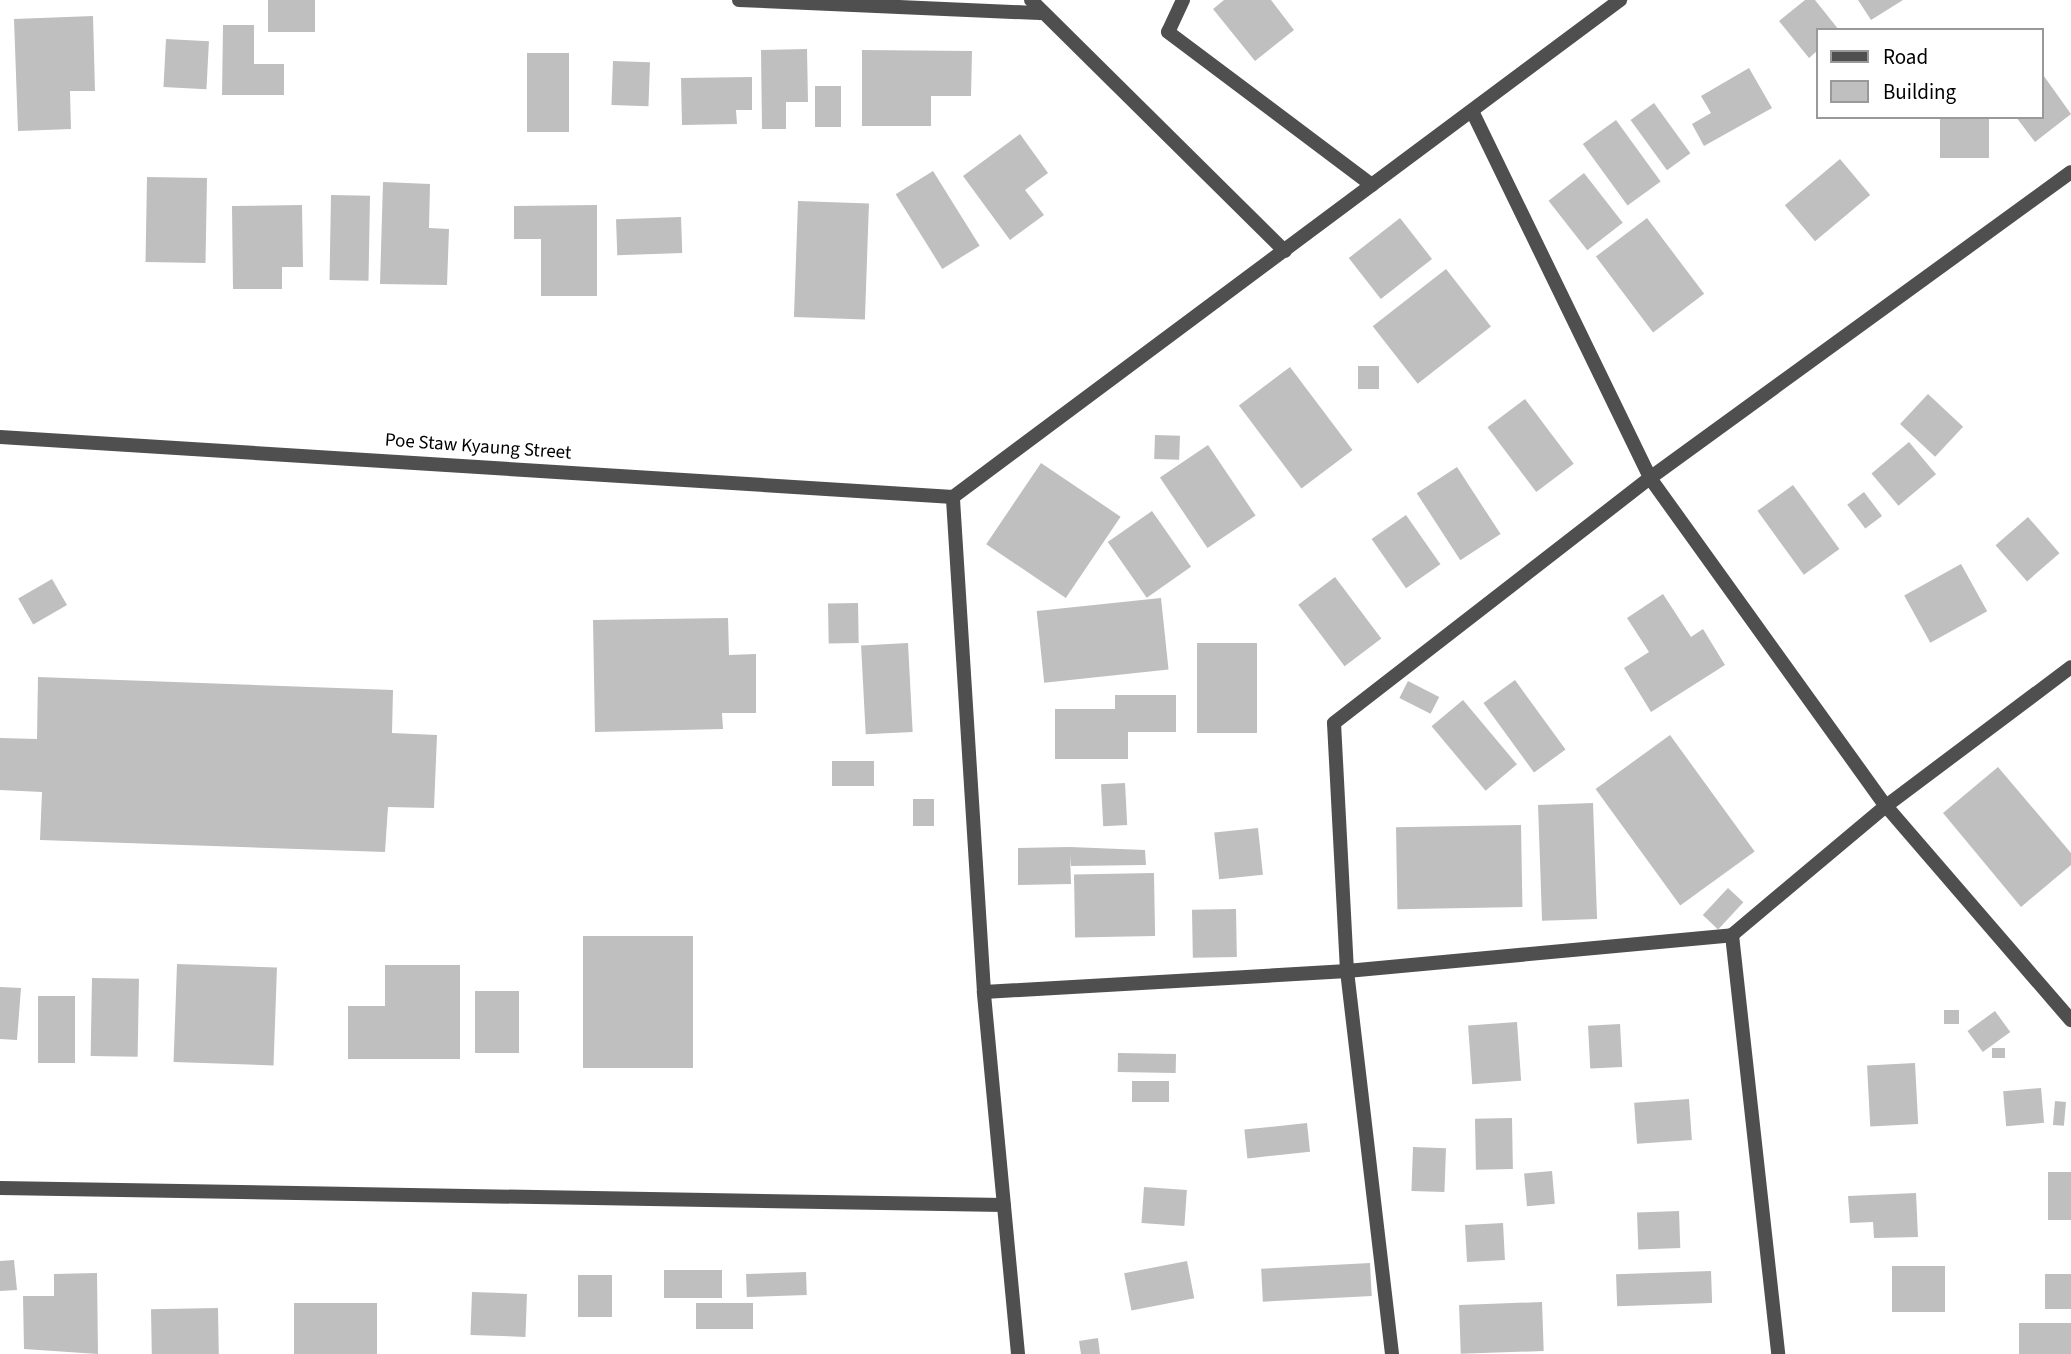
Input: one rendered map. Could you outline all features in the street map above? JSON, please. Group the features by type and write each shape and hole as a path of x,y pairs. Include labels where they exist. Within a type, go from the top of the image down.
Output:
{"street":[{"path":"739,0 1040,13"},
{"path":"1031,0 1040,13 1285,251"},
{"path":"1183,0 1168,32 1372,186"},
{"path":"1018,1354 984,992 953,496 1620,0"},
{"path":"1472,111 1650,478 1886,806 2071,1020"},
{"path":"1392,1354 1348,971 1334,723 1650,478 2071,172"},
{"name":"Poe Staw Kyaung Street","path":"0,437 953,496"},
{"path":"984,992 1348,971 1732,935 1886,806 2071,667"},
{"path":"1732,935 1778,1354"},
{"path":"0,1188 1004,1205"}],"building":[{"path":"268,0 315,0 315,32 268,32"},
{"path":"1224,0 1271,0 1294,30 1255,61 1213,9"},
{"path":"1805,0 1815,0 1837,28 1815,28 1815,53 1809,58 1779,21"},
{"path":"1858,0 1903,0 1871,20"},
{"path":"93,16 95,91 70,91 71,129 18,131 14,19"},
{"path":"223,25 254,25 254,64 284,64 284,95 222,95"},
{"path":"166,39 209,41 206,89 163,87"},
{"path":"807,49 808,102 786,102 786,129 762,129 761,50"},
{"path":"862,50 972,51 971,96 931,96 931,126 862,126"},
{"path":"527,53 569,53 569,132 527,132"},
{"path":"613,61 650,62 648,106 611,105"},
{"path":"1749,68 1772,108 1704,146 1692,124 1711,113 1701,96"},
{"path":"2043,75 2071,114 2035,142 2018,119 2043,119"},
{"path":"752,77 752,110 736,110 737,124 682,125 681,78"},
{"path":"815,86 841,86 841,127 815,127"},
{"path":"1654,103 1690,153 1667,170 1631,120"},
{"path":"1940,119 1989,119 1989,158 1940,158"},
{"path":"1616,120 1661,181 1628,206 1583,144"},
{"path":"1020,134 1048,173 1025,190 1044,215 1010,240 963,176"},
{"path":"1840,159 1870,195 1815,241 1785,205"},
{"path":"933,171 980,246 942,269 896,194"},
{"path":"1584,173 1623,223 1587,250 1549,201"},
{"path":"147,177 207,178 206,263 146,262"},
{"path":"383,182 430,184 429,228 449,229 447,285 380,284"},
{"path":"331,195 370,196 369,281 330,280"},
{"path":"798,201 869,203 865,319 794,317"},
{"path":"302,205 303,267 282,267 282,289 233,289 232,206"},
{"path":"597,205 597,296 541,296 541,239 514,239 514,206"},
{"path":"681,217 682,253 617,255 616,219"},
{"path":"1400,218 1432,259 1381,299 1349,258"},
{"path":"1647,218 1704,294 1653,332 1596,257"},
{"path":"1446,269 1491,327 1418,384 1373,326"},
{"path":"1358,366 1379,366 1379,389 1358,389"},
{"path":"1290,367 1353,450 1301,489 1239,406"},
{"path":"1928,394 1963,427 1935,457 1900,424"},
{"path":"1525,399 1574,464 1536,492 1487,427"},
{"path":"1155,435 1180,436 1179,460 1154,459"},
{"path":"1909,442 1936,474 1898,506 1871,473"},
{"path":"1208,445 1256,515 1207,548 1160,477"},
{"path":"1041,463 1121,517 1066,598 986,544"},
{"path":"1457,467 1501,534 1460,560 1417,493"},
{"path":"1793,485 1839,549 1804,575 1757,511"},
{"path":"1864,492 1882,516 1865,529 1847,505"},
{"path":"1152,511 1191,567 1147,598 1108,542"},
{"path":"1406,515 1440,564 1406,588 1372,539"},
{"path":"2028,517 2059,553 2027,581 1996,545"},
{"path":"1961,564 1987,611 1930,643 1904,596"},
{"path":"1335,577 1381,638 1345,666 1298,605"},
{"path":"52,579 67,605 33,624 18,598"},
{"path":"1663,594 1691,637 1703,629 1725,665 1651,712 1624,668 1649,652 1627,618"},
{"path":"1161,598 1169,670 1044,683 1037,611"},
{"path":"858,603 859,643 829,644 828,604"},
{"path":"728,618 729,655 756,654 756,713 722,713 723,729 595,732 593,620"},
{"path":"908,643 913,732 866,734 861,645"},
{"path":"1197,643 1257,643 1257,733 1197,733"},
{"path":"38,677 393,690 392,733 437,735 434,808 388,807 385,852 40,840 42,792 0,790 0,738 37,739"},
{"path":"1515,680 1566,750 1534,772 1483,703"},
{"path":"1408,681 1439,697 1431,714 1399,698"},
{"path":"1115,695 1176,695 1176,732 1128,732 1128,759 1055,759 1055,709 1115,709"},
{"path":"1463,700 1517,764 1486,791 1432,726"},
{"path":"1670,735 1755,851 1680,906 1596,789"},
{"path":"832,761 874,761 874,786 832,786"},
{"path":"1998,767 2071,853 2071,865 2021,907 1943,813"},
{"path":"1125,783 1127,825 1103,826 1101,784"},
{"path":"913,799 934,799 934,826 913,826"},
{"path":"1593,803 1597,919 1542,921 1538,805"},
{"path":"1521,825 1522,907 1397,909 1396,827"},
{"path":"1258,828 1263,875 1219,879 1214,833"},
{"path":"1018,848 1145,850 1146,865 1071,866 1070,855 1071,884 1018,885"},
{"path":"1154,873 1155,936 1075,937 1074,874"},
{"path":"1728,888 1743,902 1718,929 1703,915"},
{"path":"1236,909 1237,957 1193,958 1192,910"},
{"path":"583,936 693,936 693,1068 583,1068"},
{"path":"177,964 277,967 274,1065 174,1062"},
{"path":"385,965 460,965 460,1059 348,1059 348,1006 385,1006"},
{"path":"92,978 139,979 138,1057 91,1056"},
{"path":"0,987 21,988 17,1040 0,1039"},
{"path":"475,991 519,991 519,1053 475,1053"},
{"path":"38,996 75,996 75,1063 38,1063"},
{"path":"1944,1010 1959,1010 1959,1024 1944,1024"},
{"path":"1995,1011 2010,1032 1983,1052 1967,1031"},
{"path":"1517,1022 1521,1081 1472,1084 1468,1025"},
{"path":"1620,1024 1622,1067 1590,1069 1588,1026"},
{"path":"1992,1048 2005,1048 2005,1058 1992,1058"},
{"path":"1118,1053 1176,1054 1176,1073 1118,1072"},
{"path":"1915,1063 1918,1124 1870,1126 1867,1066"},
{"path":"1132,1081 1169,1081 1169,1102 1132,1102"},
{"path":"2041,1088 2044,1123 2006,1126 2003,1091"},
{"path":"1689,1099 1692,1140 1637,1144 1634,1103"},
{"path":"2055,1101 2066,1102 2064,1126 2053,1125"},
{"path":"1512,1118 1513,1169 1476,1170 1475,1119"},
{"path":"1307,1123 1310,1152 1247,1158 1244,1130"},
{"path":"1413,1147 1446,1148 1444,1192 1411,1191"},
{"path":"1552,1171 1555,1204 1527,1206 1524,1173"},
{"path":"2048,1172 2071,1172 2071,1220 2048,1220"},
{"path":"1144,1187 1187,1190 1184,1226 1141,1223"},
{"path":"1916,1193 1918,1237 1874,1238 1873,1222 1850,1223 1848,1196"},
{"path":"1679,1211 1680,1248 1638,1249 1637,1212"},
{"path":"1503,1223 1505,1260 1467,1262 1465,1225"},
{"path":"14,1260 17,1290 0,1291 0,1261"},
{"path":"1187,1261 1194,1298 1131,1311 1124,1273"},
{"path":"1370,1263 1372,1296 1263,1302 1261,1269"},
{"path":"1892,1266 1945,1266 1945,1312 1892,1312"},
{"path":"664,1270 722,1270 722,1298 664,1298"},
{"path":"1711,1271 1712,1303 1617,1306 1616,1274"},
{"path":"806,1272 807,1295 747,1297 746,1274"},
{"path":"97,1273 98,1354 24,1349 23,1296 54,1296 54,1274"},
{"path":"2045,1274 2071,1274 2071,1309 2045,1309"},
{"path":"578,1275 612,1275 612,1317 578,1317"},
{"path":"472,1292 527,1294 525,1337 470,1335"},
{"path":"1542,1302 1544,1351 1461,1354 1459,1305"},
{"path":"294,1303 377,1303 377,1354 294,1354"},
{"path":"696,1303 753,1303 753,1329 696,1329"},
{"path":"218,1308 219,1354 152,1354 151,1309"},
{"path":"2019,1323 2071,1323 2071,1354 2019,1354"},
{"path":"1098,1338 1100,1354 1081,1354 1079,1341"}]}
